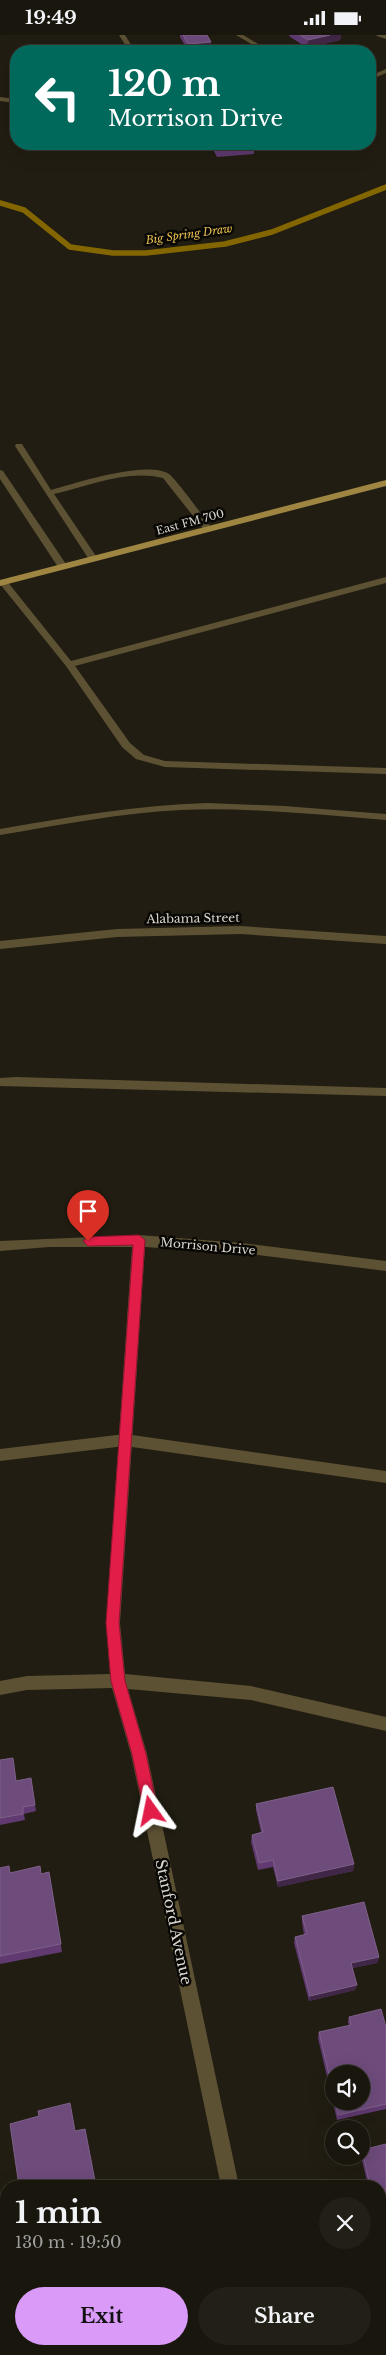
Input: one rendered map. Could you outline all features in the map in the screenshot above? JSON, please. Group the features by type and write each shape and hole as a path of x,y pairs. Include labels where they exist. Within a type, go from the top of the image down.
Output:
{"main road":[{"name":"East FM 700","path":"1,583 386,483"}],"street":[{"path":"239,35 256,45"},
{"path":"378,35 386,37"},
{"path":"19,446 93,559"},
{"path":"49,493 128,474 157,472 166,476 208,529"},
{"path":"0,473 63,567"},
{"path":"69,663 85,661 385,582"},
{"path":"1,583 69,663 126,745 140,757 165,764 386,771"},
{"path":"0,832 129,811 182,807 242,807 386,817"},
{"name":"Alabama Street","path":"0,945 117,933 240,930 386,940"},
{"path":"0,1083 16,1081 386,1092"},
{"name":"Morrison Drive","path":"0,1246 38,1242 139,1240 290,1252 386,1266"},
{"name":"Stanford Avenue","path":"139,1240 112,1623 118,1681 139,1754 229,2180"},
{"path":"0,1455 125,1440 386,1477"},
{"path":"0,1688 27,1683 118,1681 251,1693 386,1724"}],"building":[{"path":"183,35 207,35 211,42 188,44"},
{"path":"300,35 330,35 308,40"},
{"path":"13,1758 16,1781 31,1778 35,1805 23,1807 23,1814 0,1818 0,1760"},
{"path":"333,1787 354,1864 278,1881 273,1860 259,1863 252,1835 263,1832 256,1804"},
{"path":"9,1866 10,1873 40,1866 41,1874 49,1872 61,1944 0,1956 0,1868"},
{"path":"364,1902 379,1957 351,1963 357,1985 310,1996 295,1937 307,1934 302,1916"},
{"path":"381,2009 386,2027 386,2104 370,2108 370,2065 327,2065 319,2032 351,2025 349,2017"},
{"path":"70,2103 75,2131 85,2129 95,2180 18,2180 10,2124 39,2116 38,2111"},
{"path":"337,2110 360,2110 338,2115"},
{"path":"386,2144 386,2180 369,2180 365,2165 370,2165 370,2148"}],"waterway":[{"name":"Big Spring Draw","path":"0,203 24,210 70,247 113,253 146,253 225,244 272,232 386,187"}],"route":[{"path":"88,1241 139,1240 112,1623 118,1681 139,1754 151,1811"}]}
